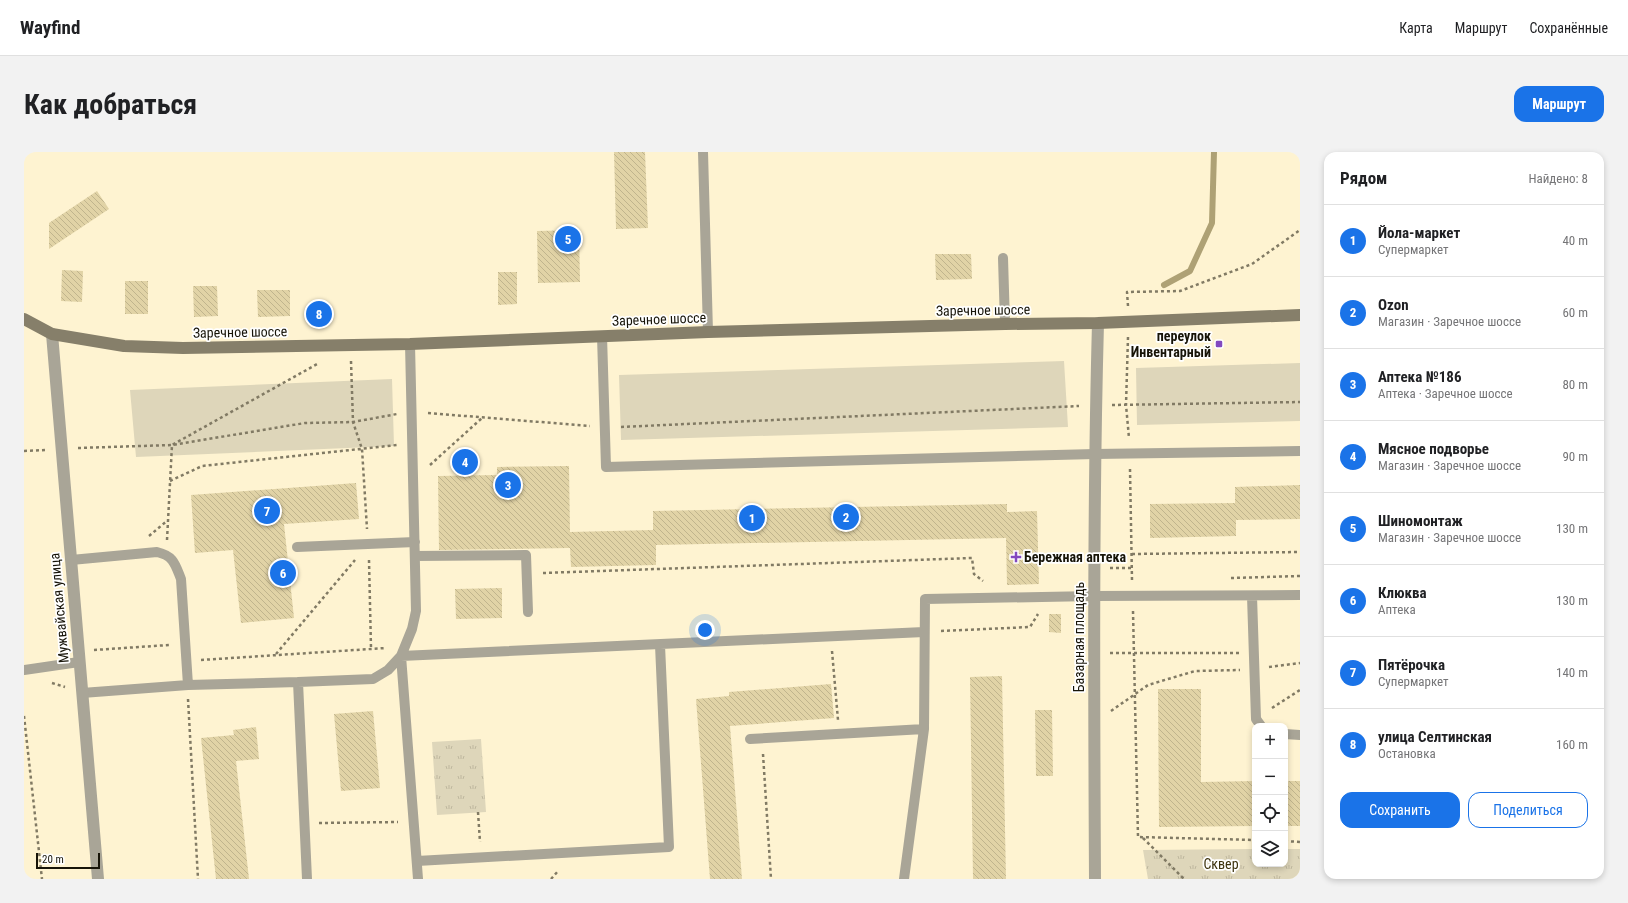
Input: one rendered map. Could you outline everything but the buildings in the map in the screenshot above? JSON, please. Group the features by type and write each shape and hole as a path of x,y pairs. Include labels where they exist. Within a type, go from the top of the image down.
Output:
{"main road":[{"name":"Заречное шоссе","path":"24,319 52,334 124,346 190,348 410,344 708,332 1098,323 1300,315"}],"street":[{"name":"Базарная площадь","path":"1095,879 1094,596 1098,323"},
{"name":"Мужвайская улица","path":"52,334 78,657 98,879"}],"lane":[{"path":"703,152 708,332"},
{"path":"1004,258 1005,324"},
{"path":"602,336 606,467 1130,453 1300,451"},
{"path":"410,344 416,611 415,621 402,656 418,879"},
{"path":"297,547 415,542"},
{"path":"71,560 157,552 167,554 175,564 181,579 188,685"},
{"path":"415,556 526,555 528,612"},
{"path":"904,879 924,729 925,599 1300,595"},
{"path":"1252,596 1254,669 1258,723"},
{"path":"82,693 188,685 373,679 388,670 402,656 924,632"},
{"path":"417,861 669,847 660,645"},
{"path":"24,670 78,657"},
{"path":"298,682 307,879"},
{"path":"750,739 924,729"},
{"path":"1288,734 1300,735"}],"path":[{"path":"1252,840 1138,838 1130,453 1126,405 1128,321 1127,292 1180,291 1252,264 1300,230"},
{"path":"351,345 353,422 362,449 368,544 371,648"},
{"path":"172,445 324,361"},
{"path":"24,451 172,445 305,423 353,422 411,412 604,428 1096,405 1300,402"},
{"path":"429,472 430,464 482,418"},
{"path":"170,481 202,466 412,444"},
{"path":"167,554 172,445"},
{"path":"276,655 368,544"},
{"path":"1132,554 1300,552"},
{"path":"526,573 972,558 974,574 985,583"},
{"path":"924,632 1030,627 1049,597"},
{"path":"831,636 839,734"},
{"path":"78,657 172,645 186,661 390,647 402,656"},
{"path":"1094,653 1254,654"},
{"path":"1094,723 1148,685 1195,671 1254,669 1300,663"},
{"path":"46,682 82,693"},
{"path":"188,685 198,879"},
{"path":"1258,723 1300,690"},
{"path":"24,716 42,879"},
{"path":"762,738 771,879"},
{"path":"478,812 481,857"},
{"path":"304,823 414,822"},
{"path":"1143,838 1184,879"},
{"path":"1288,841 1300,842"}],"green space":[{"path":"1064,361 1068,427 621,440 619,375"},
{"path":"1300,363 1300,421 1137,425 1136,368"},
{"path":"392,379 394,446 136,457 130,390"},
{"path":"481,739 486,812 437,815 432,742"},
{"name":"Сквер","path":"1252,849 1252,867 1288,867 1288,849 1300,849 1300,879 1148,879 1143,850"}],"waterway":[{"path":"1164,285 1190,271 1212,223 1214,152"}],"place":[{"name":"Шиномонтаж","path":"568,239"},
{"name":"улица Селтинская","path":"319,314"},
{"name":"переулок Инвентарный","path":"1219,344"},
{"name":"Мясное подворье","path":"465,462"},
{"name":"Аптека №186","path":"508,485"},
{"name":"Пятёрочка","path":"267,511"},
{"name":"Ozon","path":"846,517"},
{"name":"Йола-маркет","path":"752,518"},
{"name":"Бережная аптека","path":"1016,557"},
{"name":"Клюква","path":"283,573"}]}
